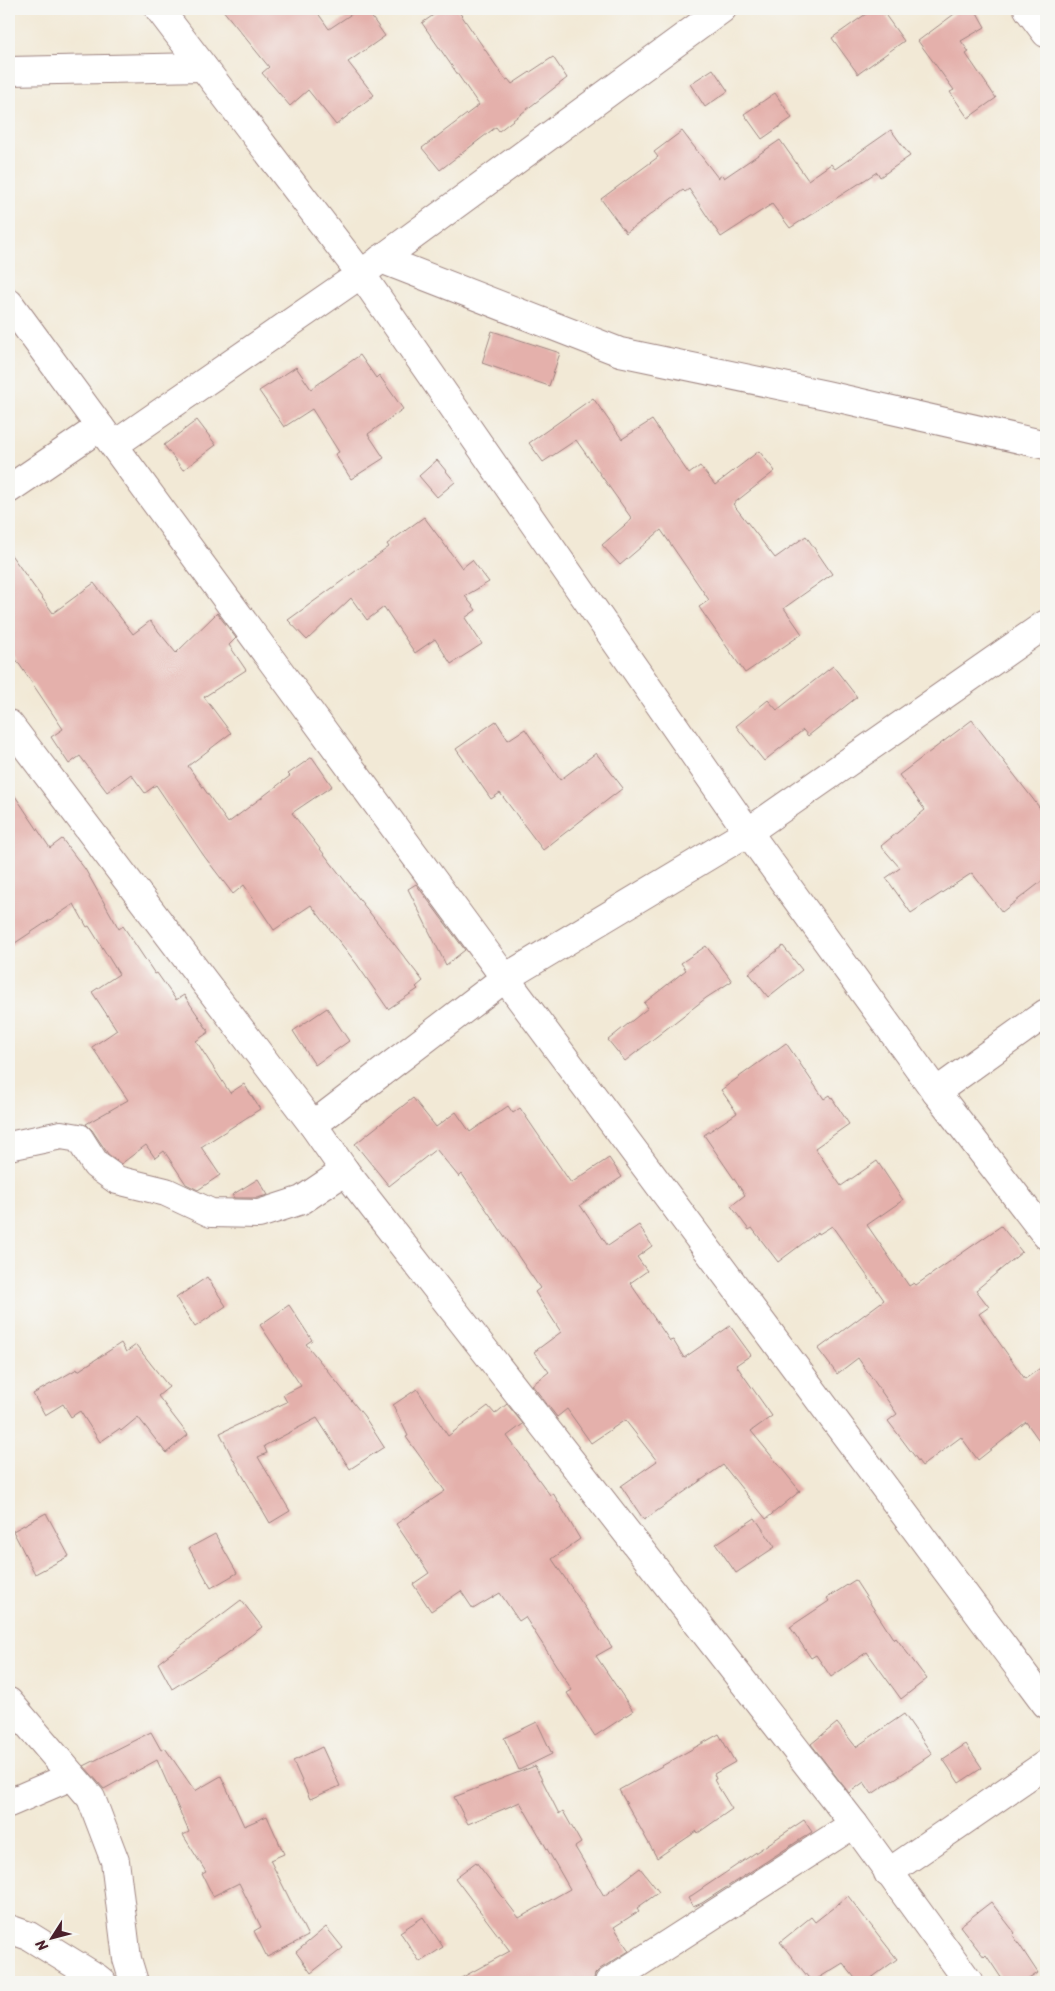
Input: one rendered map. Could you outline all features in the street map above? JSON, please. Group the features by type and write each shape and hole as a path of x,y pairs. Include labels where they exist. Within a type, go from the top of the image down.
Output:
{"street":[{"path":"159,9 203,67 371,267 748,832 936,1092 1046,1235"},
{"path":"9,489 107,436 371,267 722,9"},
{"path":"1028,9 1046,33"},
{"path":"9,71 203,67"},
{"path":"371,267 620,352 826,395 1046,445"},
{"path":"13,318 107,436 505,978 1046,1704"},
{"path":"313,1125 505,978 748,832 1046,624"},
{"path":"9,724 313,1125 345,1172 854,1824 969,1982"},
{"path":"936,1092 1046,1013"},
{"path":"9,1146 61,1136 79,1138 96,1165 117,1180 166,1192 211,1213 259,1214 302,1200 345,1172"},
{"path":"9,1702 91,1798 115,1861 128,1960 134,1982"},
{"path":"888,1873 1046,1764"},
{"path":"9,1803 72,1776"},
{"path":"609,1982 854,1824"},
{"path":"9,1929 29,1936 102,1982"}],"building":[{"path":"222,9 315,9 329,29 359,9 366,9 385,36 348,62 374,95 336,125 308,90 290,106 262,73 269,67"},
{"path":"442,9 457,9 506,80 508,79 512,84 553,57 567,78 499,131 496,127 440,170 422,148 479,105 422,23"},
{"path":"873,9 881,9 904,41 858,74 832,38"},
{"path":"961,9 975,9 985,27 961,41 969,52 966,54 996,98 968,118 950,92 954,90 918,41"},
{"path":"713,69 728,91 705,107 690,84"},
{"path":"775,93 792,118 762,139 744,114"},
{"path":"891,130 910,156 880,177 877,172 790,228 772,204 721,237 689,189 685,192 683,190 626,233 601,199 658,157 654,152 682,131 718,178 722,175 724,178 780,140 808,180 831,164 835,169"},
{"path":"492,331 560,353 549,386 482,363"},
{"path":"360,355 376,378 379,375 403,409 368,434 384,458 351,479 335,454 339,452 312,409 284,427 259,391 296,367 311,389"},
{"path":"593,398 622,439 652,420 689,474 700,466 715,485 759,451 775,471 733,504 775,558 806,536 832,574 784,608 802,634 745,673 699,607 709,600 661,530 620,565 602,545 632,519 576,440 543,462 529,443"},
{"path":"197,420 216,445 183,470 164,445"},
{"path":"437,460 455,482 437,497 419,476"},
{"path":"424,517 462,568 472,560 489,582 465,596 476,610 465,618 482,644 451,664 435,639 415,653 384,607 367,620 351,598 307,640 288,620 389,547 387,544"},
{"path":"9,552 53,613 94,583 133,634 150,621 176,653 217,613 236,638 229,645 246,670 204,697 231,733 188,766 228,823 312,757 332,786 292,813 423,981 416,987 418,989 388,1009 356,963 311,905 274,930 244,885 233,894 204,856 156,785 145,793 131,774 107,792 80,756 69,764 51,737 63,729 9,649"},
{"path":"833,666 857,697 808,736 803,730 764,761 736,726 768,700 777,710"},
{"path":"972,720 1046,816 1046,878 1002,912 972,873 911,913 886,878 900,868 881,846 925,810 899,775"},
{"path":"496,721 508,740 525,729 560,780 596,753 623,788 543,850 500,793 491,799 456,749"},
{"path":"9,787 50,848 62,839 85,869 119,929 123,926 155,974 157,973 176,1000 184,995 209,1032 196,1041 230,1093 244,1084 260,1109 201,1147 220,1175 198,1190 186,1184 164,1151 155,1158 146,1145 121,1164 108,1154 86,1124 128,1100 92,1047 117,1030 92,992 119,974 89,926 87,927 74,904 9,947"},
{"path":"416,884 465,950 446,965 408,889"},
{"path":"706,946 732,981 706,998 625,1061 608,1040 648,1008 644,1003 686,970 681,963"},
{"path":"783,946 802,970 768,997 749,973"},
{"path":"327,1008 349,1041 315,1065 293,1031"},
{"path":"786,1043 824,1099 830,1095 849,1124 815,1148 841,1186 877,1161 903,1200 867,1225 909,1286 914,1283 916,1285 1001,1226 1022,1252 976,1290 989,1307 979,1314 1025,1379 1046,1364 1046,1450 1026,1422 978,1460 961,1437 922,1466 888,1421 897,1414 858,1358 837,1374 818,1349 884,1300 832,1226 819,1234 818,1232 778,1262 752,1228 749,1230 731,1206 745,1195 704,1135 737,1113 721,1090"},
{"path":"413,1098 436,1127 456,1112 470,1132 508,1106 513,1113 520,1108 571,1183 609,1158 622,1177 580,1205 608,1246 639,1225 652,1246 637,1257 647,1271 630,1283 670,1341 673,1340 684,1358 730,1326 751,1355 736,1365 772,1416 751,1431 800,1491 766,1519 723,1465 644,1520 621,1486 657,1461 625,1420 591,1443 567,1409 557,1417 532,1385 549,1372 534,1352 561,1332 535,1292 540,1288 462,1174 459,1177 436,1149 389,1186 355,1144"},
{"path":"258,1179 268,1195 257,1198 234,1198 232,1195"},
{"path":"207,1277 226,1306 195,1327 176,1298"},
{"path":"289,1305 312,1340 306,1344 364,1416 384,1447 350,1469 317,1418 264,1446 267,1453 258,1457 290,1511 270,1523 220,1433 287,1402 283,1395 301,1386 260,1325"},
{"path":"121,1343 126,1352 136,1345 169,1387 158,1396 188,1435 166,1453 138,1417 121,1431 119,1429 100,1442 80,1411 71,1417 63,1404 45,1415 33,1394 77,1369 78,1371"},
{"path":"417,1389 448,1436 488,1406 495,1414 507,1404 523,1424 507,1436 550,1495 553,1493 580,1539 552,1559 612,1647 596,1656 633,1711 595,1736 567,1693 572,1690 525,1617 519,1621 500,1593 473,1609 461,1591 431,1611 413,1584 429,1573 396,1524 445,1491 406,1437 408,1436 393,1405"},
{"path":"46,1513 69,1556 35,1574 13,1531"},
{"path":"755,1518 775,1547 736,1573 716,1544"},
{"path":"215,1534 237,1573 211,1588 189,1548"},
{"path":"855,1580 894,1640 896,1638 927,1679 901,1699 867,1652 831,1677 816,1655 811,1658 790,1627 829,1601 827,1598"},
{"path":"241,1600 262,1627 224,1656 172,1689 158,1663"},
{"path":"904,1714 932,1754 872,1794 864,1782 849,1793 811,1744 837,1723 856,1747"},
{"path":"537,1722 552,1754 519,1770 504,1738"},
{"path":"151,1732 161,1750 165,1748 195,1791 221,1776 244,1826 267,1816 284,1854 270,1860 308,1936 267,1957 254,1931 261,1927 239,1883 213,1896 202,1874 206,1872 183,1835 189,1832 157,1760 104,1789 84,1766"},
{"path":"719,1734 735,1762 714,1774 716,1779 714,1780 732,1809 657,1858 619,1790"},
{"path":"966,1744 982,1768 959,1783 943,1759"},
{"path":"322,1747 340,1786 310,1799 293,1761"},
{"path":"535,1766 559,1814 563,1811 581,1843 575,1847 604,1896 640,1868 659,1892 637,1908 639,1911 614,1927 629,1951 600,1969 595,1974 593,1982 454,1982 510,1951 455,1878 476,1862 519,1918 570,1889 520,1802 468,1824 454,1797"},
{"path":"804,1820 812,1832 693,1907 688,1898"},
{"path":"848,1896 897,1959 866,1982 858,1982 843,1963 812,1982 780,1942 811,1917 815,1922"},
{"path":"991,1902 1015,1933 1013,1935 1038,1973 1024,1982 1004,1982 986,1955 984,1957 960,1926"},
{"path":"423,1917 443,1947 420,1962 400,1932"},
{"path":"326,1927 343,1948 311,1973 296,1952"}]}
